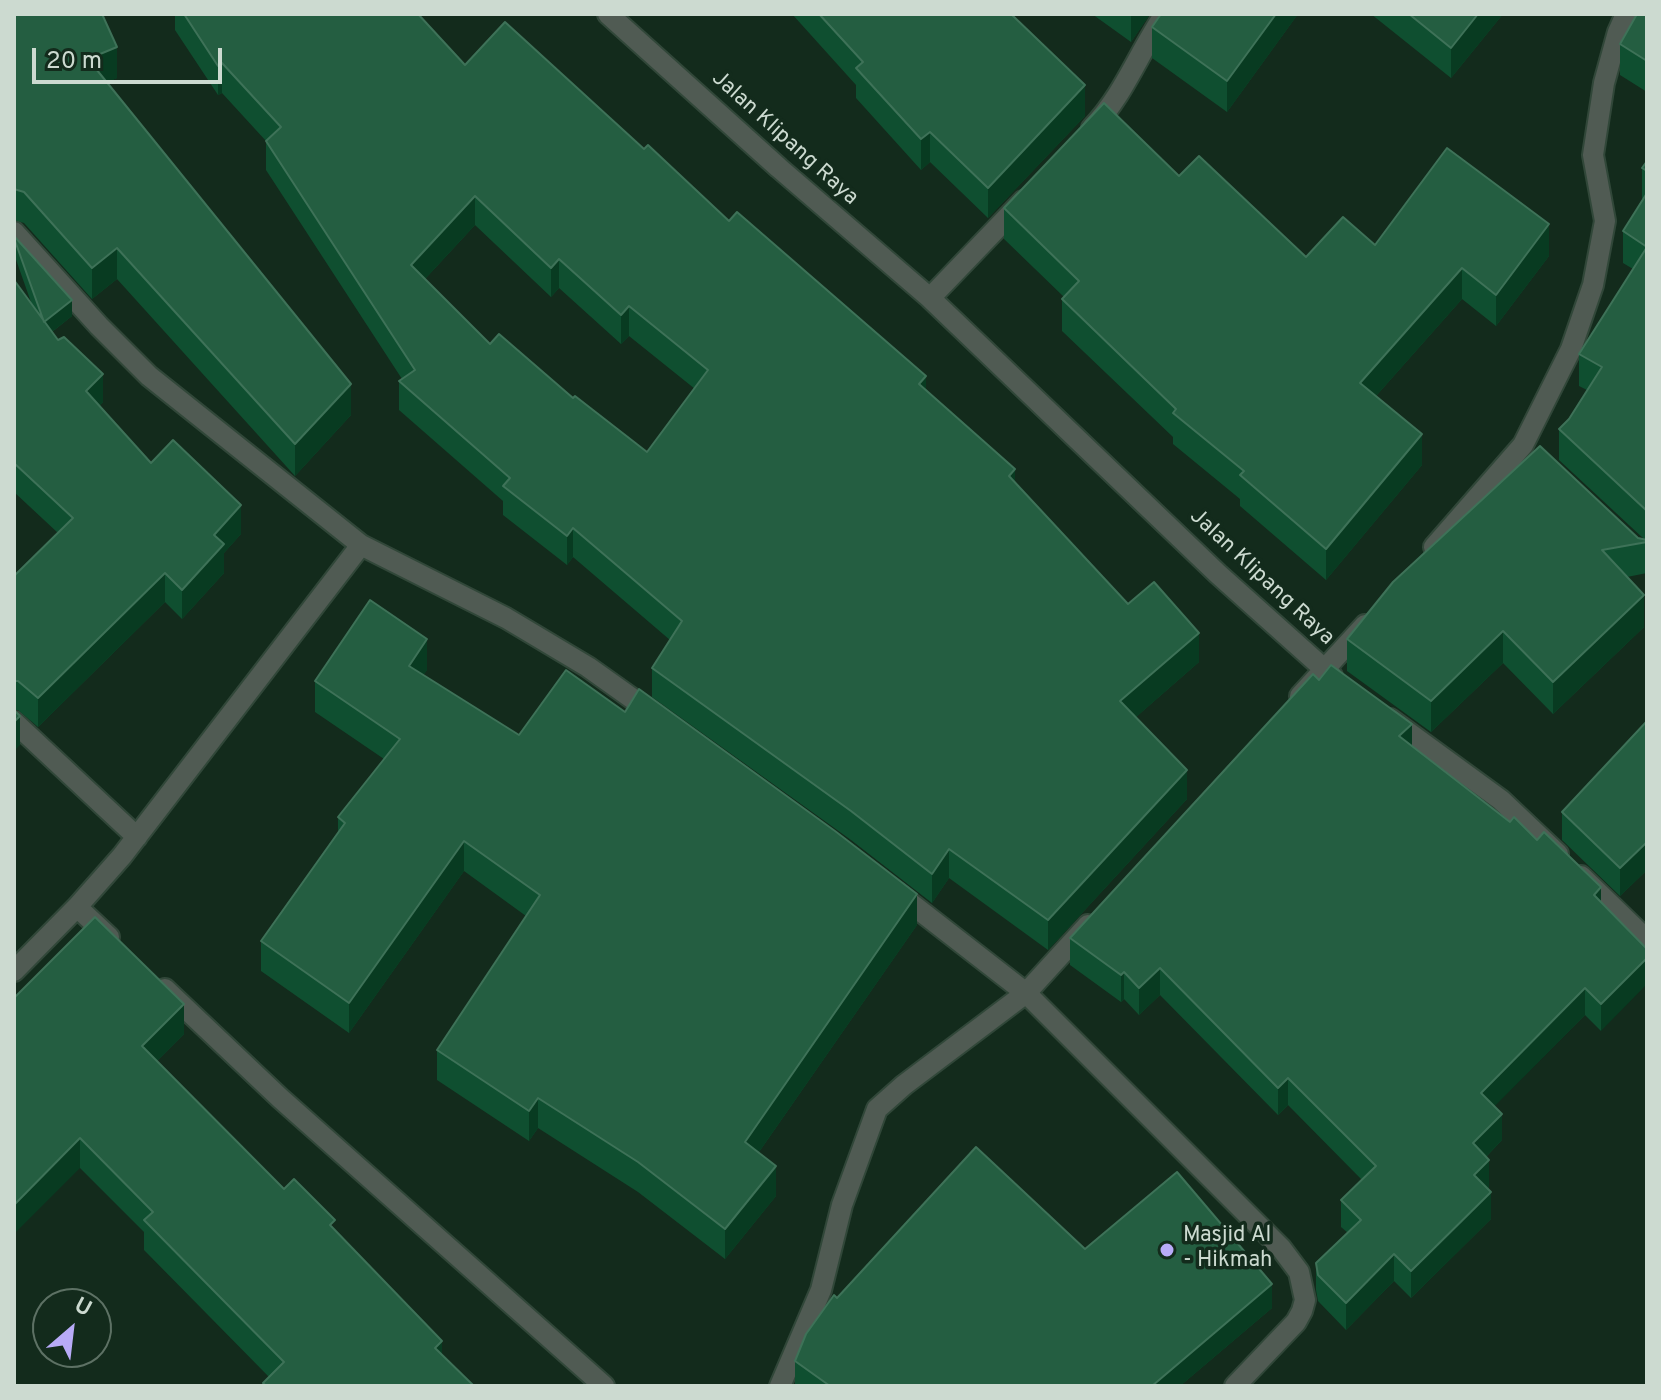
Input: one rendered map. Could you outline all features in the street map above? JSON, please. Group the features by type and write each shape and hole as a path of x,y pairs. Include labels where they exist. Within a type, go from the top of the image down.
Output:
{"street":[{"name":"Jalan Klipang Raya","path":"608,14 930,298 1218,574 1324,670 1374,615"},
{"path":"1077,144 1113,105 1143,47 1165,14"},
{"path":"1423,559 1528,451 1571,349 1593,285 1605,221 1593,155 1604,83 1626,14"},
{"path":"930,298 1035,188"},
{"path":"14,232 149,376 361,545 506,618 588,667 671,726"},
{"path":"14,971 77,907 137,837 361,545"},
{"path":"1281,716 1324,670 1349,689"},
{"path":"1374,707 1501,800 1647,940"},
{"path":"14,722 137,837"},
{"path":"880,879 1026,993 1281,1248 1299,1272 1305,1300 1296,1322 1235,1386"},
{"path":"77,907 122,949"},
{"path":"780,1386 821,1290 842,1205 877,1109 1026,993 1100,912"},
{"path":"145,970 280,1098 604,1386"}],"building":[{"path":"14,14 102,14 117,47 88,59 351,384 295,444 117,248 92,268 24,192 14,189"},
{"path":"184,14 418,14 465,65 505,22 644,149 648,145 729,221 737,212 926,376 919,384 1015,469 1009,476 1128,604 1154,582 1199,633 1120,701 1187,770 1048,920 949,849 932,874 851,811 652,668 682,621 573,528 567,536 503,486 510,478 399,381 415,370 266,141 281,127 222,63 218,66","holes":["475,196 551,268 559,259 621,315 629,306 708,370 647,452 575,396 573,398 499,334 490,344 411,265"]},
{"path":"819,14 1011,14 1085,85 988,188 930,132 921,139 856,68 863,62"},
{"path":"1161,14 1276,14 1227,81 1152,27"},
{"path":"1409,14 1478,14 1451,48"},
{"path":"1637,14 1647,14 1647,61 1620,44"},
{"path":"1104,103 1179,176 1199,156 1306,257 1343,217 1375,245 1447,148 1549,224 1496,295 1462,268 1360,383 1422,434 1326,549 1240,475 1244,471 1173,413 1176,409 1062,299 1079,281 1004,208"},
{"path":"1647,193 1647,247 1623,231"},
{"path":"14,238 72,300 44,322"},
{"path":"1647,247 1647,511 1559,429 1569,419 1602,367 1579,354"},
{"path":"14,280 58,340 64,337 103,374 86,391 151,463 173,440 241,505 214,535 224,544 182,590 165,573 38,698 14,681 14,576 73,518 14,463"},
{"path":"1540,446 1638,538 1647,540 1602,550 1644,595 1553,682 1503,631 1431,701 1347,639 1393,582"},
{"path":"370,600 427,639 409,666 519,735 566,670 625,712 639,689 917,894 745,1142 776,1166 725,1229 638,1162 538,1098 529,1111 437,1050 540,895 464,841 349,1003 261,941 345,823 338,817 400,739 315,681"},
{"path":"1331,665 1412,724 1399,736 1510,822 1514,817 1537,840 1544,832 1601,887 1594,895 1647,949 1647,958 1601,1004 1585,988 1481,1093 1502,1114 1473,1143 1489,1160 1474,1175 1491,1192 1411,1271 1394,1254 1346,1303 1318,1275 1316,1263 1361,1220 1341,1200 1376,1166 1288,1078 1278,1088 1160,968 1139,988 1124,972 1121,975 1070,938 1313,674 1319,680"},
{"path":"1647,721 1647,842 1620,868 1562,812"},
{"path":"95,917 184,1004 142,1046 284,1189 294,1179 335,1220 330,1225 442,1341 435,1348 474,1386 266,1386 263,1383 284,1362 144,1220 153,1212 80,1138 14,1205 14,998"},
{"path":"976,1147 1085,1249 1177,1172 1272,1284 1152,1386 830,1386 795,1361 806,1334 834,1295 837,1298"}],"place":[{"name":"Masjid Al - Hikmah","path":"1167,1250"}]}
